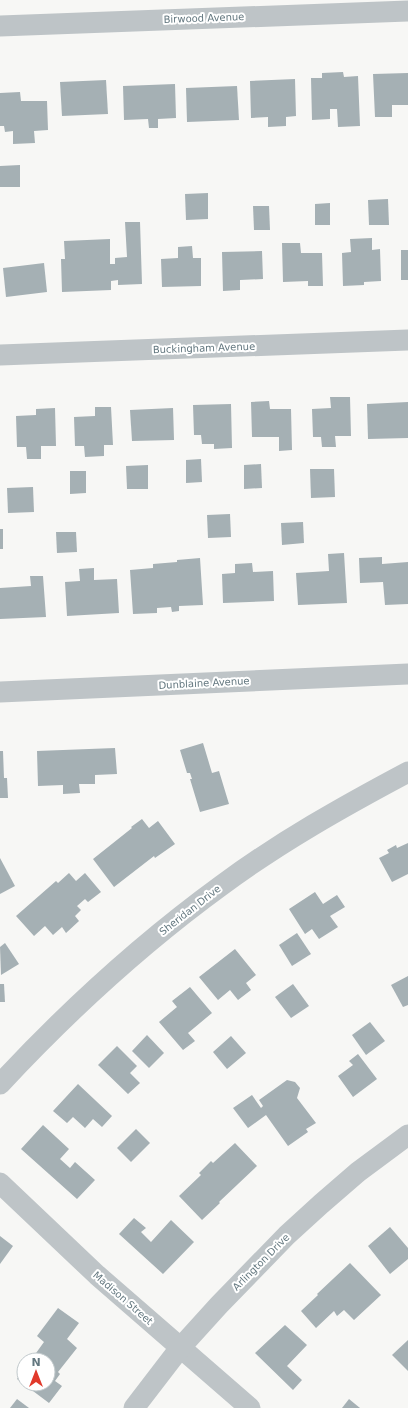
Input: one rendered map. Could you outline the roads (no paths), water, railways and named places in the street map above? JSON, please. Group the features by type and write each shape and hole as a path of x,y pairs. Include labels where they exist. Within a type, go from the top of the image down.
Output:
{"street":[{"name":"Birwood Avenue","path":"0,26 408,11"},
{"name":"Buckingham Avenue","path":"0,355 408,340"},
{"name":"Dunblaine Avenue","path":"0,692 408,674"},
{"name":"Sheridan Drive","path":"0,1084 28,1054 97,986 142,947 223,884 281,845 408,772"},
{"name":"Arlington Drive","path":"134,1408 180,1348 219,1305 287,1235 358,1172 408,1135"},
{"name":"Madison Street","path":"0,1183 97,1275 250,1408"}]}
